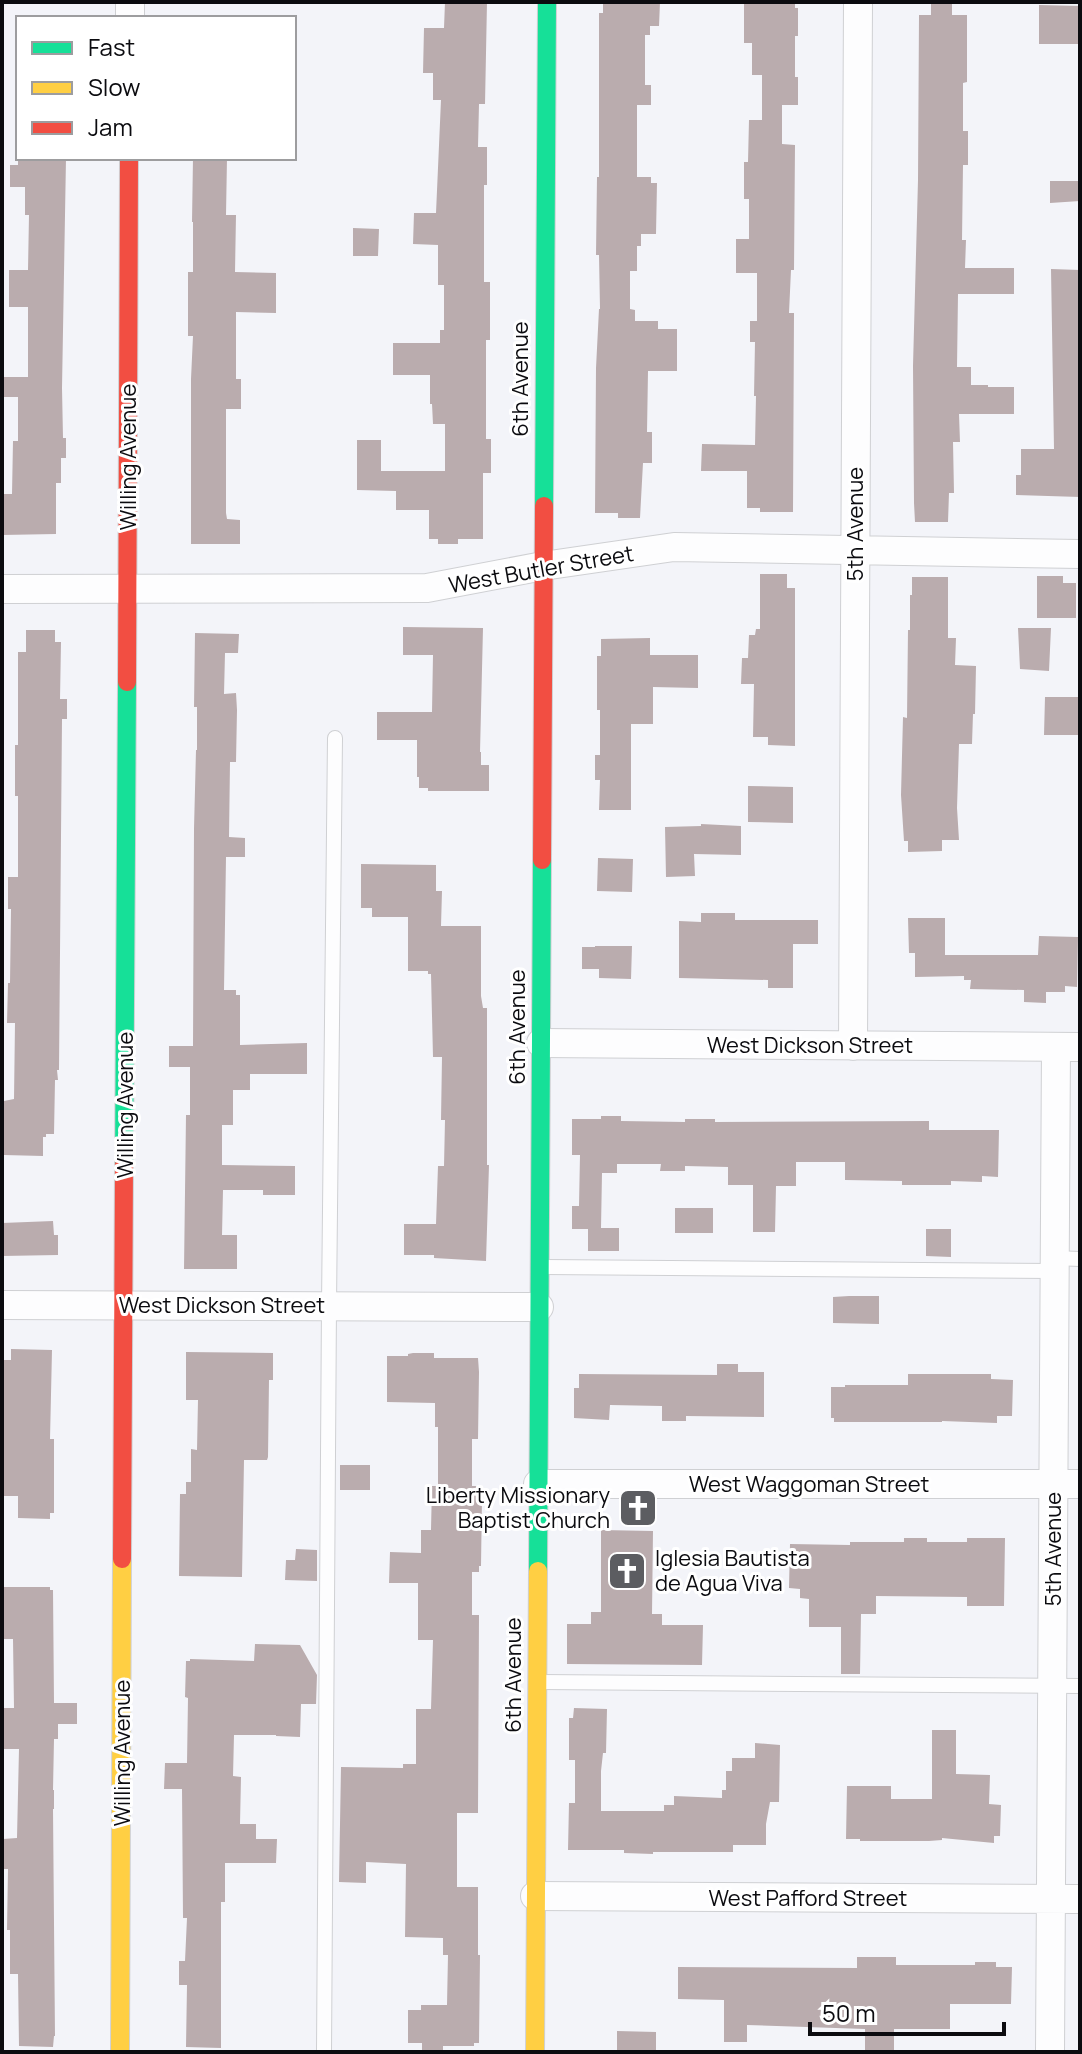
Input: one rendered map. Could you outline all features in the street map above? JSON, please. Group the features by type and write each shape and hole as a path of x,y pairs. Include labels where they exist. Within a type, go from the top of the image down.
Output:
{"street":[{"name":"6th Avenue","path":"535,2052 547,2"},
{"name":"5th Avenue","path":"853,1046 858,2"},
{"name":"Willing Avenue","path":"120,2052 129,160"},
{"name":"West Butler Street","path":"2,589 427,588 543,566 674,547 1080,554"},
{"name":"West Dickson Street","path":"541,1043 1068,1047"},
{"name":"5th Avenue","path":"1050,2052 1051,1899 1066,1686 1063,1263 1068,1047"},
{"name":"West Dickson Street","path":"2,1305 539,1307"},
{"name":"West Waggoman Street","path":"538,1484 1066,1484"},
{"name":"West Pafford Street","path":"535,1896 1080,1899"}],"lane":[{"path":"324,2052 335,738"},
{"path":"539,1267 1063,1263"},
{"path":"537,1682 1066,1686"}],"building":[{"path":"445,2 487,2 485,104 479,104 478,147 487,147 484,282 490,282 490,340 486,340 486,439 491,439 491,473 483,473 483,539 458,539 458,544 438,544 438,539 429,539 429,510 396,510 396,491 357,490 357,440 381,440 381,471 445,471 445,424 433,424 430,375 393,375 393,343 440,343 440,330 444,330 444,285 438,285 438,245 413,244 414,213 436,213 441,100 433,100 433,73 423,73 424,28 444,28"},
{"path":"603,2 660,2 659,26 650,26 650,35 645,35 645,85 651,85 651,105 637,105 637,177 651,177 651,183 657,183 656,234 641,234 641,246 637,246 637,271 630,271 630,309 635,310 635,321 658,321 658,329 677,329 677,371 648,371 647,432 652,432 652,463 643,463 640,518 618,518 618,513 595,513 596,368 600,309 599,255 596,255 599,13 603,13"},
{"path":"744,2 795,2 795,8 798,8 795,77 798,77 798,105 782,105 782,144 795,145 794,270 791,270 789,313 794,313 793,512 760,512 760,508 747,508 747,471 701,471 702,444 755,445 755,342 750,342 750,321 757,321 757,273 736,273 736,239 749,239 749,199 744,199 744,162 748,162 749,120 762,120 762,75 752,75 752,43 744,43"},
{"path":"931,2 952,2 952,15 967,15 967,82 963,83 963,131 968,131 968,165 963,165 962,240 966,240 965,268 1014,268 1014,294 958,294 957,367 971,367 971,385 1014,387 1014,414 959,414 960,442 953,442 954,493 949,493 948,522 915,522 914,503 913,366 919,15 931,15"},
{"path":"1039,5 1080,6 1080,44 1039,44"},
{"path":"18,160 66,160 62,388 66,458 61,458 61,483 56,483 56,534 2,535 2,494 12,494 13,441 18,441 18,397 2,397 2,377 28,377 28,307 9,307 9,270 28,270 29,215 25,215 25,187 10,187 10,165 18,165"},
{"path":"193,160 227,160 226,215 236,215 235,272 276,273 276,313 236,312 236,379 241,379 241,409 226,409 226,513 227,519 240,520 240,544 191,544 193,336 188,336 188,272 193,272"},
{"path":"1050,181 1080,181 1080,201 1050,203"},
{"path":"353,228 379,229 378,256 353,256"},
{"path":"1051,269 1080,270 1080,497 1016,495 1016,475 1021,475 1021,449 1054,449"},
{"path":"760,574 787,574 787,588 795,588 795,746 768,745 768,737 753,737 754,684 741,684 742,658 748,658 749,635 755,635 756,629 760,629"},
{"path":"1037,576 1063,576 1063,583 1076,583 1076,618 1037,618"},
{"path":"912,577 948,577 948,638 956,638 955,665 976,666 972,744 959,744 959,840 942,840 942,851 908,852 908,841 904,841 901,795 903,717 907,718"},
{"path":"403,627 483,628 480,752 481,765 489,765 489,791 428,791 428,788 419,788 417,740 377,740 377,712 432,712 433,655 403,655"},
{"path":"1018,628 1051,628 1049,671 1020,669"},
{"path":"26,630 55,630 55,642 61,642 60,699 67,699 67,719 62,719 59,1070 58,1080 55,1080 54,1134 43,1137 43,1156 4,1155 2,1136 4,1101 14,1099 15,1023 7,1023 11,909 8,909 8,877 18,877 15,745 18,745 18,652 26,652"},
{"path":"195,633 239,634 238,653 225,653 224,694 236,693 237,710 236,762 230,762 229,837 245,838 245,857 226,857 224,990 236,990 236,995 240,995 240,1045 307,1043 307,1074 250,1074 250,1090 233,1090 233,1125 222,1125 222,1165 295,1166 295,1195 263,1195 263,1190 223,1190 222,1235 237,1235 237,1269 184,1269 186,1115 190,1115 190,1067 169,1067 169,1046 193,1046 197,750"},
{"path":"650,638 650,655 698,655 698,688 653,687 653,724 631,724 631,810 599,810 600,780 595,780 595,755 600,755 597,656 601,656 601,639"},
{"path":"1045,697 1080,697 1080,735 1044,735"},
{"path":"748,786 793,787 793,823 748,822"},
{"path":"701,824 741,826 741,855 694,854 695,876 666,877 665,827"},
{"path":"598,858 633,859 632,892 597,891"},
{"path":"361,864 436,865 436,891 442,891 441,926 481,926 481,996 483,1008 487,1008 489,1165 486,1261 404,1255 404,1224 436,1224 438,1166 444,1166 442,1057 433,1057 431,974 428,971 408,971 408,917 372,917 372,908 361,908"},
{"path":"701,913 735,913 735,920 818,920 818,944 793,944 793,988 768,988 768,980 679,978 679,921 701,922"},
{"path":"908,918 945,918 945,955 1038,955 1039,936 1078,937 1077,987 1065,986 1065,992 1046,992 1046,1003 1024,1002 1024,990 970,989 971,980 964,980 964,976 915,977 915,953 909,953"},
{"path":"632,946 631,979 599,978 599,969 582,969 582,947"},
{"path":"601,1116 621,1116 621,1121 685,1122 685,1119 715,1119 715,1122 929,1121 929,1130 999,1130 998,1177 982,1176 982,1182 951,1181 951,1185 902,1185 902,1181 845,1180 845,1162 796,1162 796,1186 776,1186 775,1232 753,1232 753,1185 728,1185 728,1167 685,1166 685,1171 660,1171 661,1164 617,1164 617,1173 602,1173 601,1228 619,1228 619,1251 588,1251 588,1229 572,1229 572,1206 579,1206 580,1155 572,1155 572,1119 601,1119"},
{"path":"675,1208 713,1208 713,1233 675,1233"},
{"path":"53,1221 54,1235 58,1235 58,1255 2,1256 2,1223"},
{"path":"926,1229 951,1229 951,1257 926,1256"},
{"path":"879,1296 879,1324 833,1323 833,1297"},
{"path":"11,1349 52,1350 50,1439 54,1439 54,1513 50,1513 50,1519 18,1518 18,1496 2,1496 2,1360 11,1360"},
{"path":"186,1352 273,1353 273,1380 269,1380 268,1457 267,1460 244,1460 242,1577 179,1576 180,1494 186,1494 186,1482 191,1482 191,1449 197,1450 198,1400 186,1400"},
{"path":"413,1353 434,1353 434,1358 478,1358 479,1372 478,1439 472,1439 472,1486 477,1486 477,1497 482,1497 481,1566 479,1572 472,1572 472,1615 479,1615 478,1813 457,1813 457,1887 478,1887 479,2043 474,2043 474,2046 443,2046 443,2052 422,2052 422,2043 408,2043 408,2010 421,2010 421,2005 447,2005 448,1955 443,1955 443,1938 405,1937 406,1864 366,1862 366,1883 339,1882 341,1767 403,1768 403,1764 416,1764 416,1709 431,1709 433,1640 418,1640 418,1583 389,1583 390,1552 421,1553 421,1530 431,1530 432,1486 438,1486 435,1403 387,1402 387,1356 408,1356"},
{"path":"717,1364 738,1364 738,1372 764,1372 764,1417 686,1416 686,1421 662,1421 662,1406 610,1405 609,1420 574,1418 574,1388 579,1388 579,1374 717,1375"},
{"path":"908,1374 991,1374 991,1379 1013,1380 1012,1416 997,1416 997,1423 834,1422 831,1418 831,1387 908,1385"},
{"path":"340,1465 370,1465 370,1490 340,1490"},
{"name":"Iglesia Bautista de Agua Viva","path":"601,1530 653,1531 652,1614 662,1614 662,1625 703,1625 702,1665 567,1664 567,1624 591,1624 591,1612 601,1612"},
{"path":"904,1538 927,1538 927,1542 967,1542 967,1538 1005,1538 1004,1606 967,1606 967,1597 876,1596 876,1614 861,1614 860,1674 841,1674 841,1627 809,1627 809,1599 800,1598 800,1589 789,1588 790,1544 850,1545 850,1542 904,1542"},
{"path":"296,1549 317,1550 317,1581 285,1580 286,1560 295,1560"},
{"path":"2,1587 50,1587 53,1590 54,1703 77,1703 77,1724 58,1724 58,1739 54,1739 53,2047 19,2046 18,1974 10,1974 8,1869 3,1869 3,1839 17,1838 19,1749 2,1749 2,1708 14,1708 13,1639 2,1639"},
{"path":"255,1644 300,1645 317,1675 316,1704 301,1704 300,1737 234,1735 233,1776 241,1777 240,1824 256,1824 256,1839 277,1839 276,1863 225,1863 225,1902 221,1902 221,2048 186,2047 187,1985 179,1985 179,1961 185,1961 187,1918 183,1918 182,1789 164,1789 165,1763 187,1763 186,1661 254,1661"},
{"path":"574,1708 607,1709 601,1811 664,1811 664,1805 674,1805 674,1796 722,1798 722,1790 726,1790 726,1771 732,1771 732,1758 755,1758 755,1743 780,1745 779,1802 770,1802 766,1845 733,1845 733,1852 653,1854 624,1853 624,1850 568,1850 569,1803 575,1803 575,1760 569,1760 569,1718 573,1718"},
{"path":"932,1730 956,1730 956,1774 990,1775 989,1804 1001,1805 1000,1836 994,1836 994,1843 942,1838 929,1841 846,1839 847,1786 891,1786 891,1799 932,1799"},
{"path":"857,1957 896,1957 896,1965 996,1962 996,1967 1012,1967 1011,2004 950,2004 950,2029 894,2029 894,2051 865,2051 865,2029 747,2025 747,2042 724,2042 724,2000 678,1999 678,1967 857,1968"},
{"path":"617,2031 656,2032 656,2052 617,2052"}],"traffic: fast":[{"path":"544,506 547,2"},
{"path":"124,1164 127,682"},
{"path":"538,1571 542,860"}],"traffic: slow":[{"path":"120,2052 122,1559"},
{"path":"535,2052 538,1571"}],"traffic: jam":[{"path":"127,682 129,160"},
{"path":"542,860 544,506"},
{"path":"122,1559 124,1164"}],"place":[{"name":"Liberty Missionary Baptist Church","path":"638,1508"},
{"name":"Iglesia Bautista de Agua Viva","path":"627,1571"}]}
